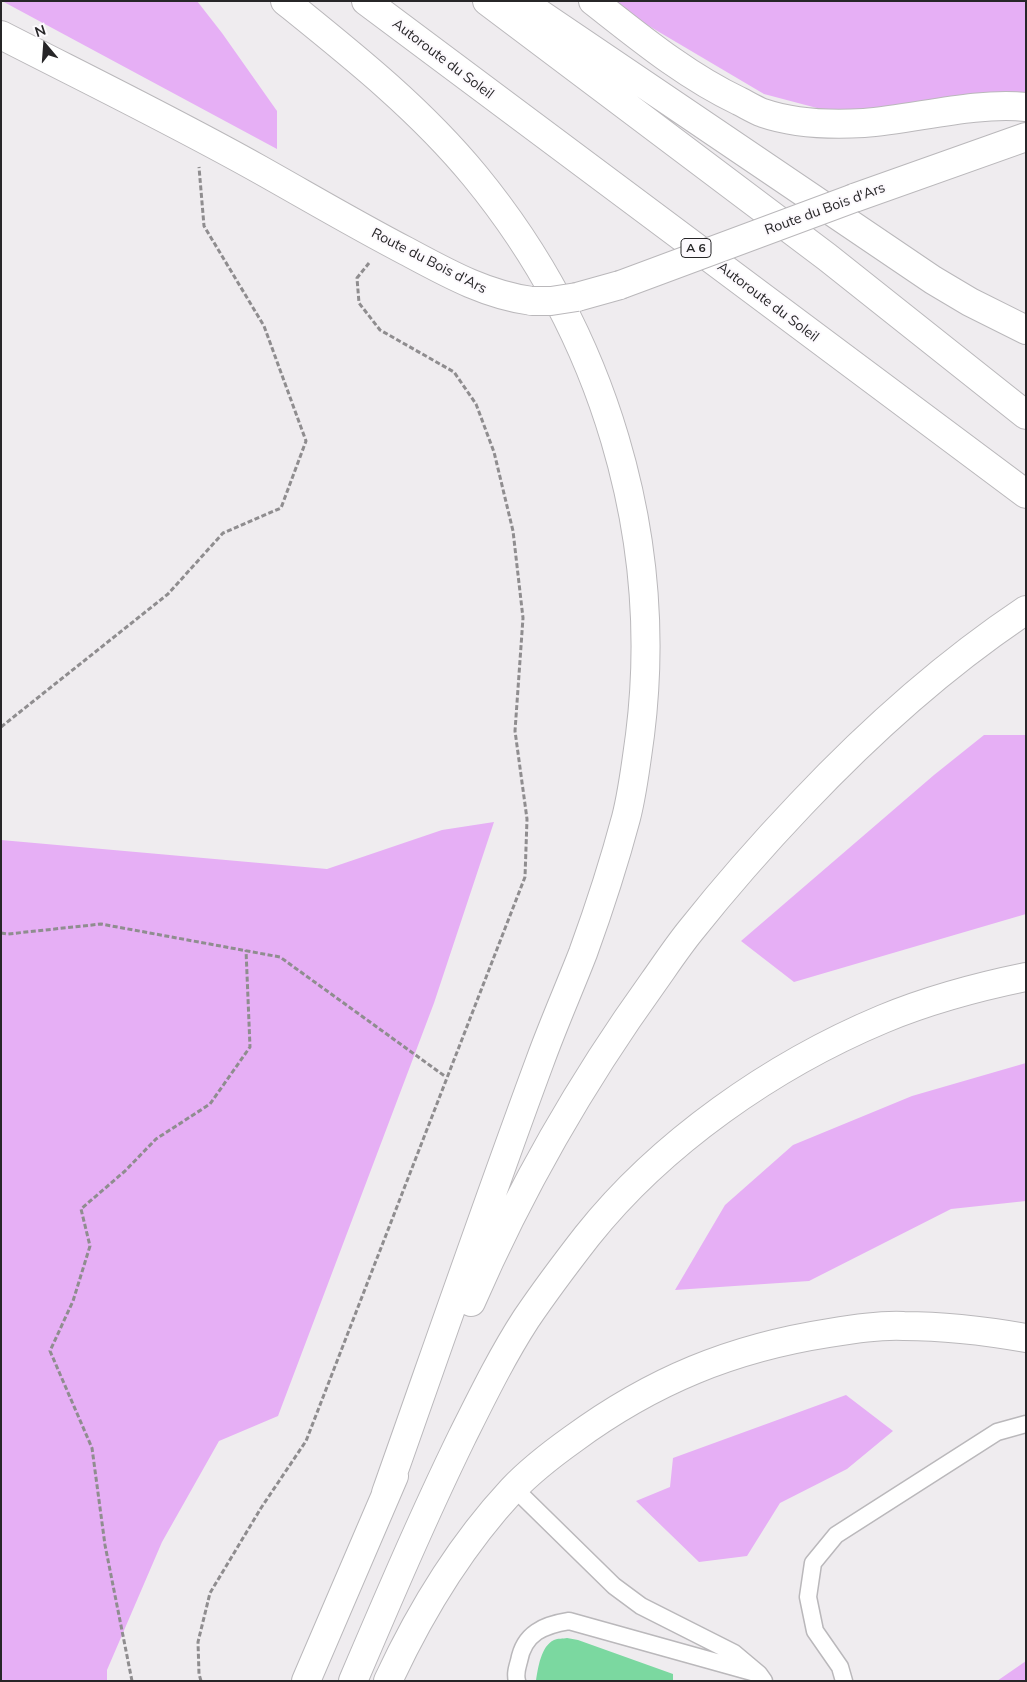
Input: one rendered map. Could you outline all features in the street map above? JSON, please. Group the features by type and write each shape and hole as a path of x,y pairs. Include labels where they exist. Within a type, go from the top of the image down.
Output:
{"main road":[{"path":"285,1 367,68 432,128 474,175 507,217 540,267 572,325 593,374 612,427 624,467 632,504 644,593 646,644 644,705 626,816 584,949 537,1068 386,1493"},
{"name":"Autoroute du Soleil","path":"366,1 1026,494"},
{"path":"487,1 827,257 1026,415"},
{"path":"520,1 933,280 970,302 1026,330"},
{"path":"593,1 648,44 715,90 763,113 812,123 865,122 962,110 1013,106 1026,107"},
{"name":"Route du Bois d'Ars","path":"1,35 196,134 460,280 486,291 510,298 532,301 551,301 577,297 620,285 854,198 1026,137"},
{"path":"306,1681 386,1493 474,1295 523,1194 584,1086 624,1022 678,947 756,852 837,766 918,691 985,637 1026,610"},
{"path":"353,1681 433,1496 481,1398 525,1321 588,1235 622,1197 660,1159 702,1125 745,1093 790,1065 835,1041 884,1019 982,986 1026,977"},
{"path":"388,1681 408,1638 452,1565 477,1529 514,1488 551,1454 596,1421 643,1393 681,1374 732,1355 794,1338 849,1330 903,1326 966,1330 1026,1338"}],"lane":[{"path":"844,1681 840,1667 815,1631 808,1597 812,1563 836,1535 997,1432 1026,1424"},
{"path":"514,1488 614,1586 641,1606 734,1653 761,1677"},
{"path":"516,1681 520,1652 533,1633 552,1623 570,1621 761,1677"}],"path":[{"path":"1,727 168,594 223,533 281,508 306,441 264,326 204,226 196,134"},
{"path":"201,1681 198,1674 198,1642 210,1593 261,1508 306,1441 525,877 527,819 515,730 522,618 513,531 494,452 476,404 454,372 380,330 359,303 357,278 386,240"},
{"path":"1,932 8,934 101,924 280,957 446,1077"},
{"path":"132,1681 105,1545 92,1448 50,1351 73,1301 90,1246 81,1209 126,1171 156,1139 210,1104 250,1046 246,950"}],"shaded area":[{"path":"2,1 197,1 277,111 277,149"},
{"path":"615,1 1026,1 1026,95 832,112 764,94 632,16"},
{"path":"984,735 1026,735 1026,914 794,982 741,941 934,775"},
{"path":"494,822 434,1003 278,1416 219,1441 162,1542 107,1670 107,1681 1,1681 1,840 327,869 442,830"},
{"path":"1026,1063 1026,1201 951,1209 809,1281 675,1290 725,1205 793,1145 912,1096"},
{"path":"846,1395 893,1431 847,1469 780,1503 747,1556 699,1562 636,1501 670,1487 673,1458"},
{"path":"567,1638 578,1640 673,1674 673,1681 536,1681 541,1658 546,1647 554,1640"},
{"path":"1026,1661 1026,1681 997,1681"}]}
